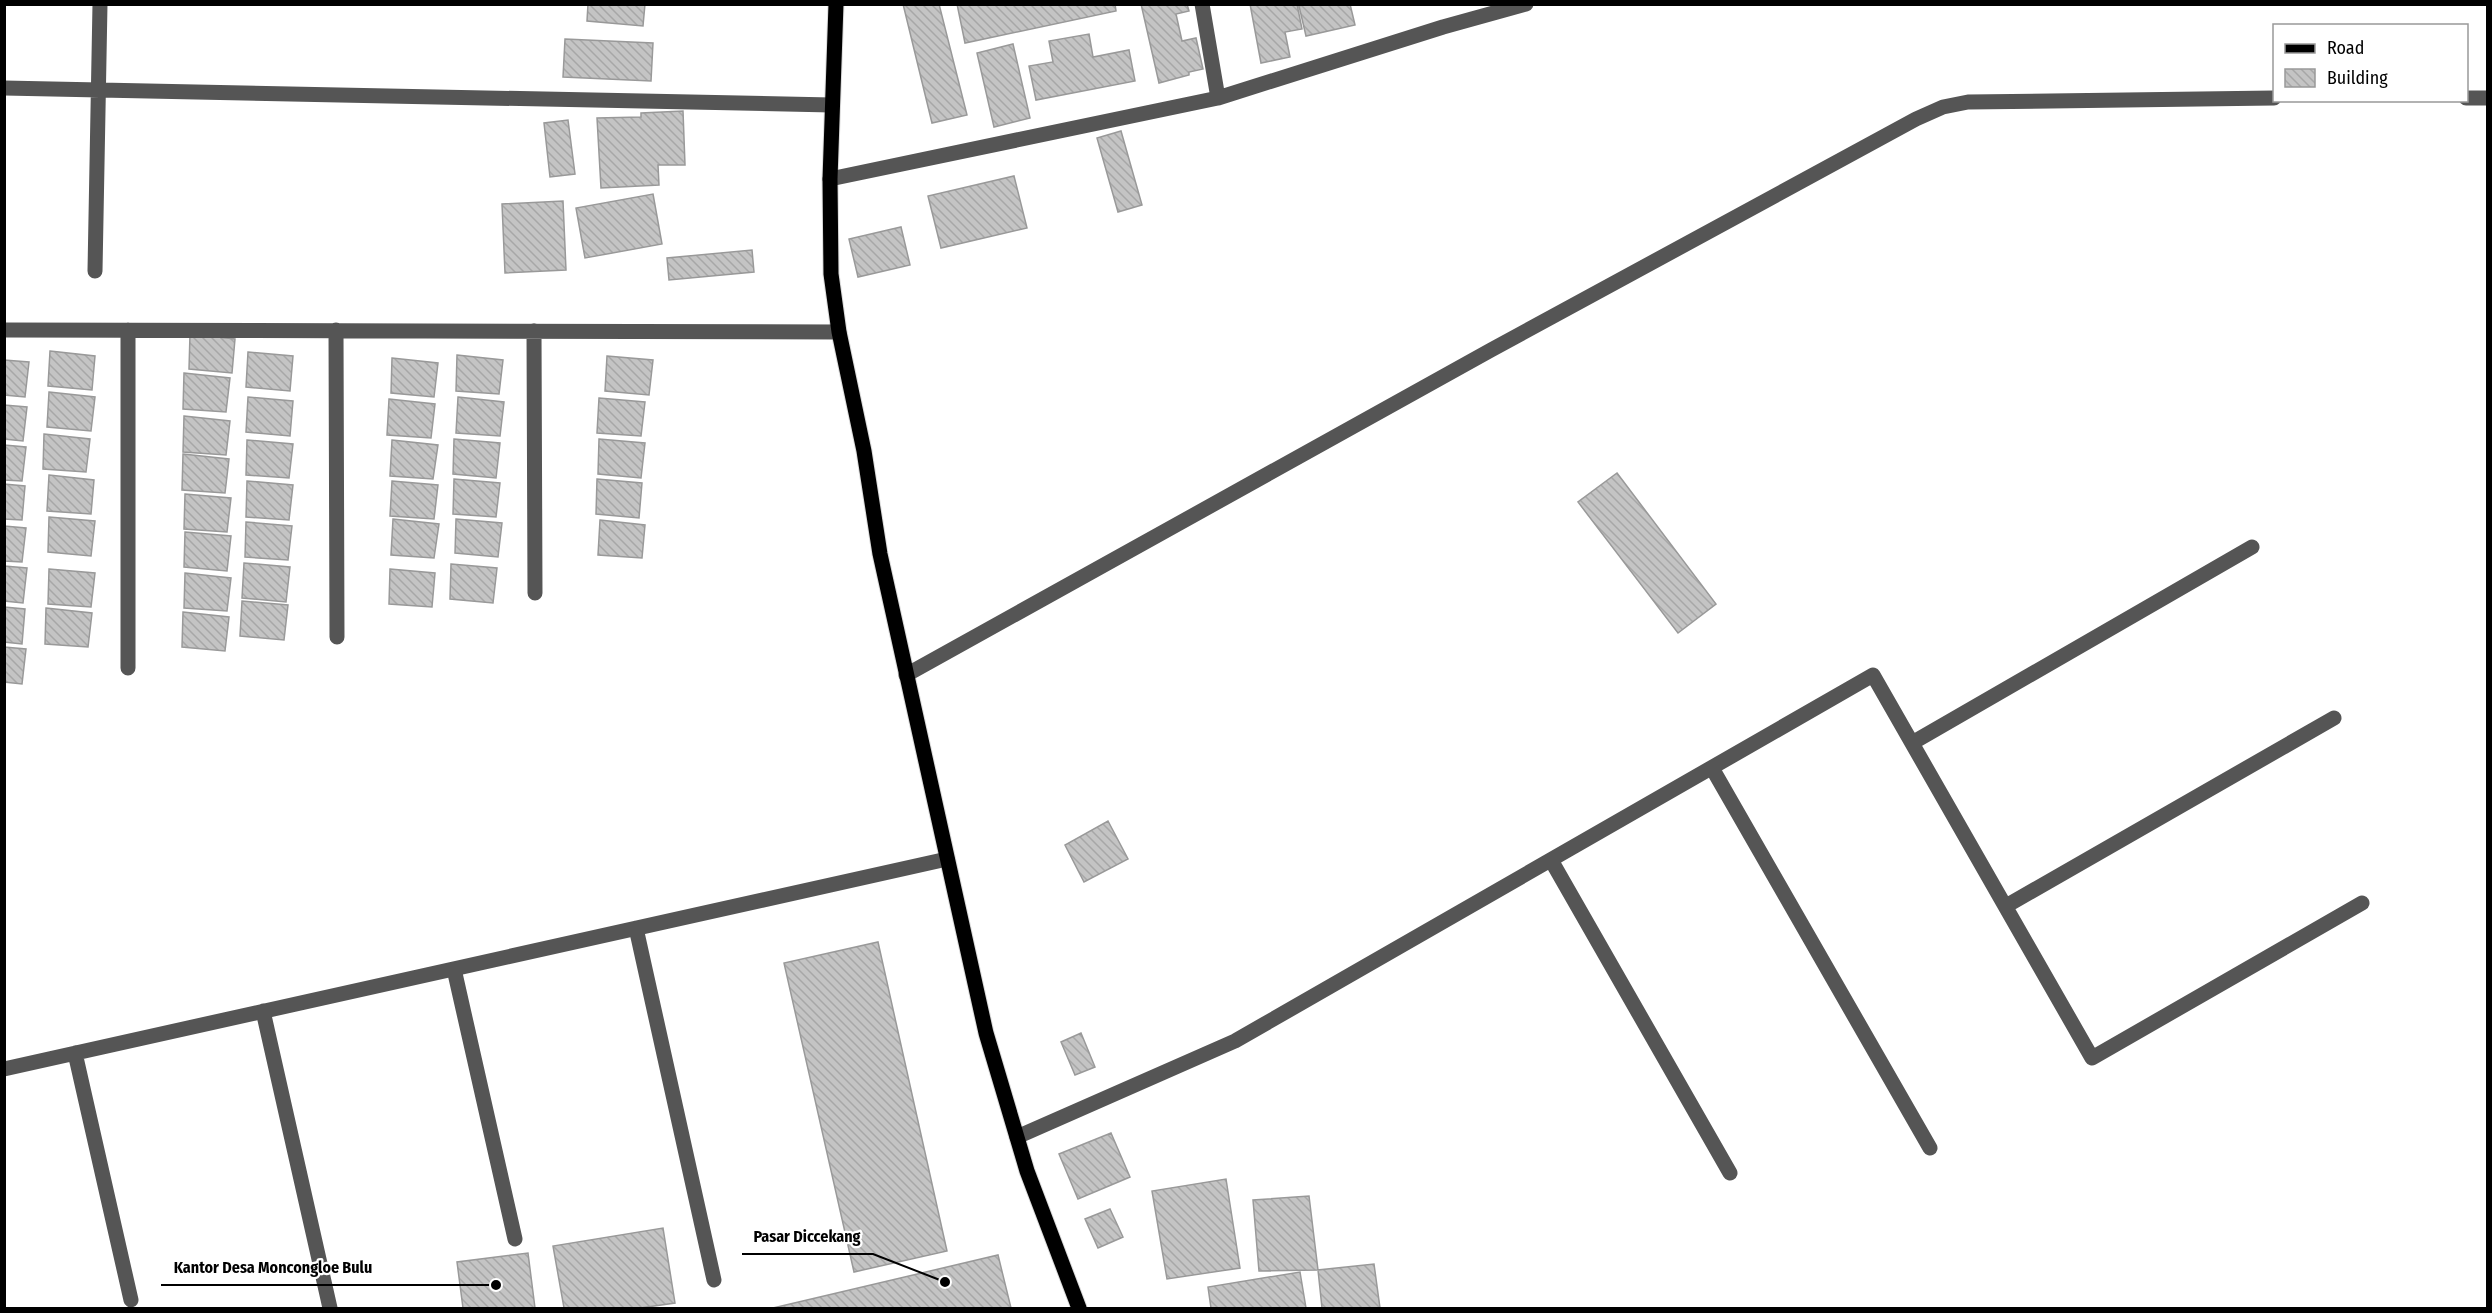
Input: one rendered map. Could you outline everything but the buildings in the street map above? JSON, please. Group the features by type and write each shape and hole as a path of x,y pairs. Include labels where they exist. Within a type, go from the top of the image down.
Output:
{"main road":[{"path":"836,4 830,179 831,274 839,332 864,452 880,555 986,1033 1027,1171 1079,1308"}],"street":[{"path":"95,271 100,4"},
{"path":"1202,4 1218,98"},
{"path":"830,179 1218,98 1443,27 1526,4"},
{"path":"4,88 832,105"},
{"path":"906,675 1512,339 1916,119 1943,107 1968,102 2273,98"},
{"path":"2468,98 2487,98"},
{"path":"4,330 839,332"},
{"path":"128,330 128,668"},
{"path":"336,330 338,638"},
{"path":"534,331 535,593"},
{"path":"1912,743 2252,547"},
{"path":"1017,1137 1236,1041 1874,675 2092,1058 2362,903"},
{"path":"2006,906 2334,718"},
{"path":"1712,768 1930,1148"},
{"path":"4,1069 947,859"},
{"path":"1551,860 1730,1173"},
{"path":"636,928 714,1280"},
{"path":"454,969 515,1239"},
{"path":"263,1011 330,1308"},
{"path":"75,1053 131,1300"}],"place":[{"name":"Pasar Diccekang","path":"945,1282"},
{"name":"Kantor Desa Moncongloe Bulu","path":"496,1285"}]}
